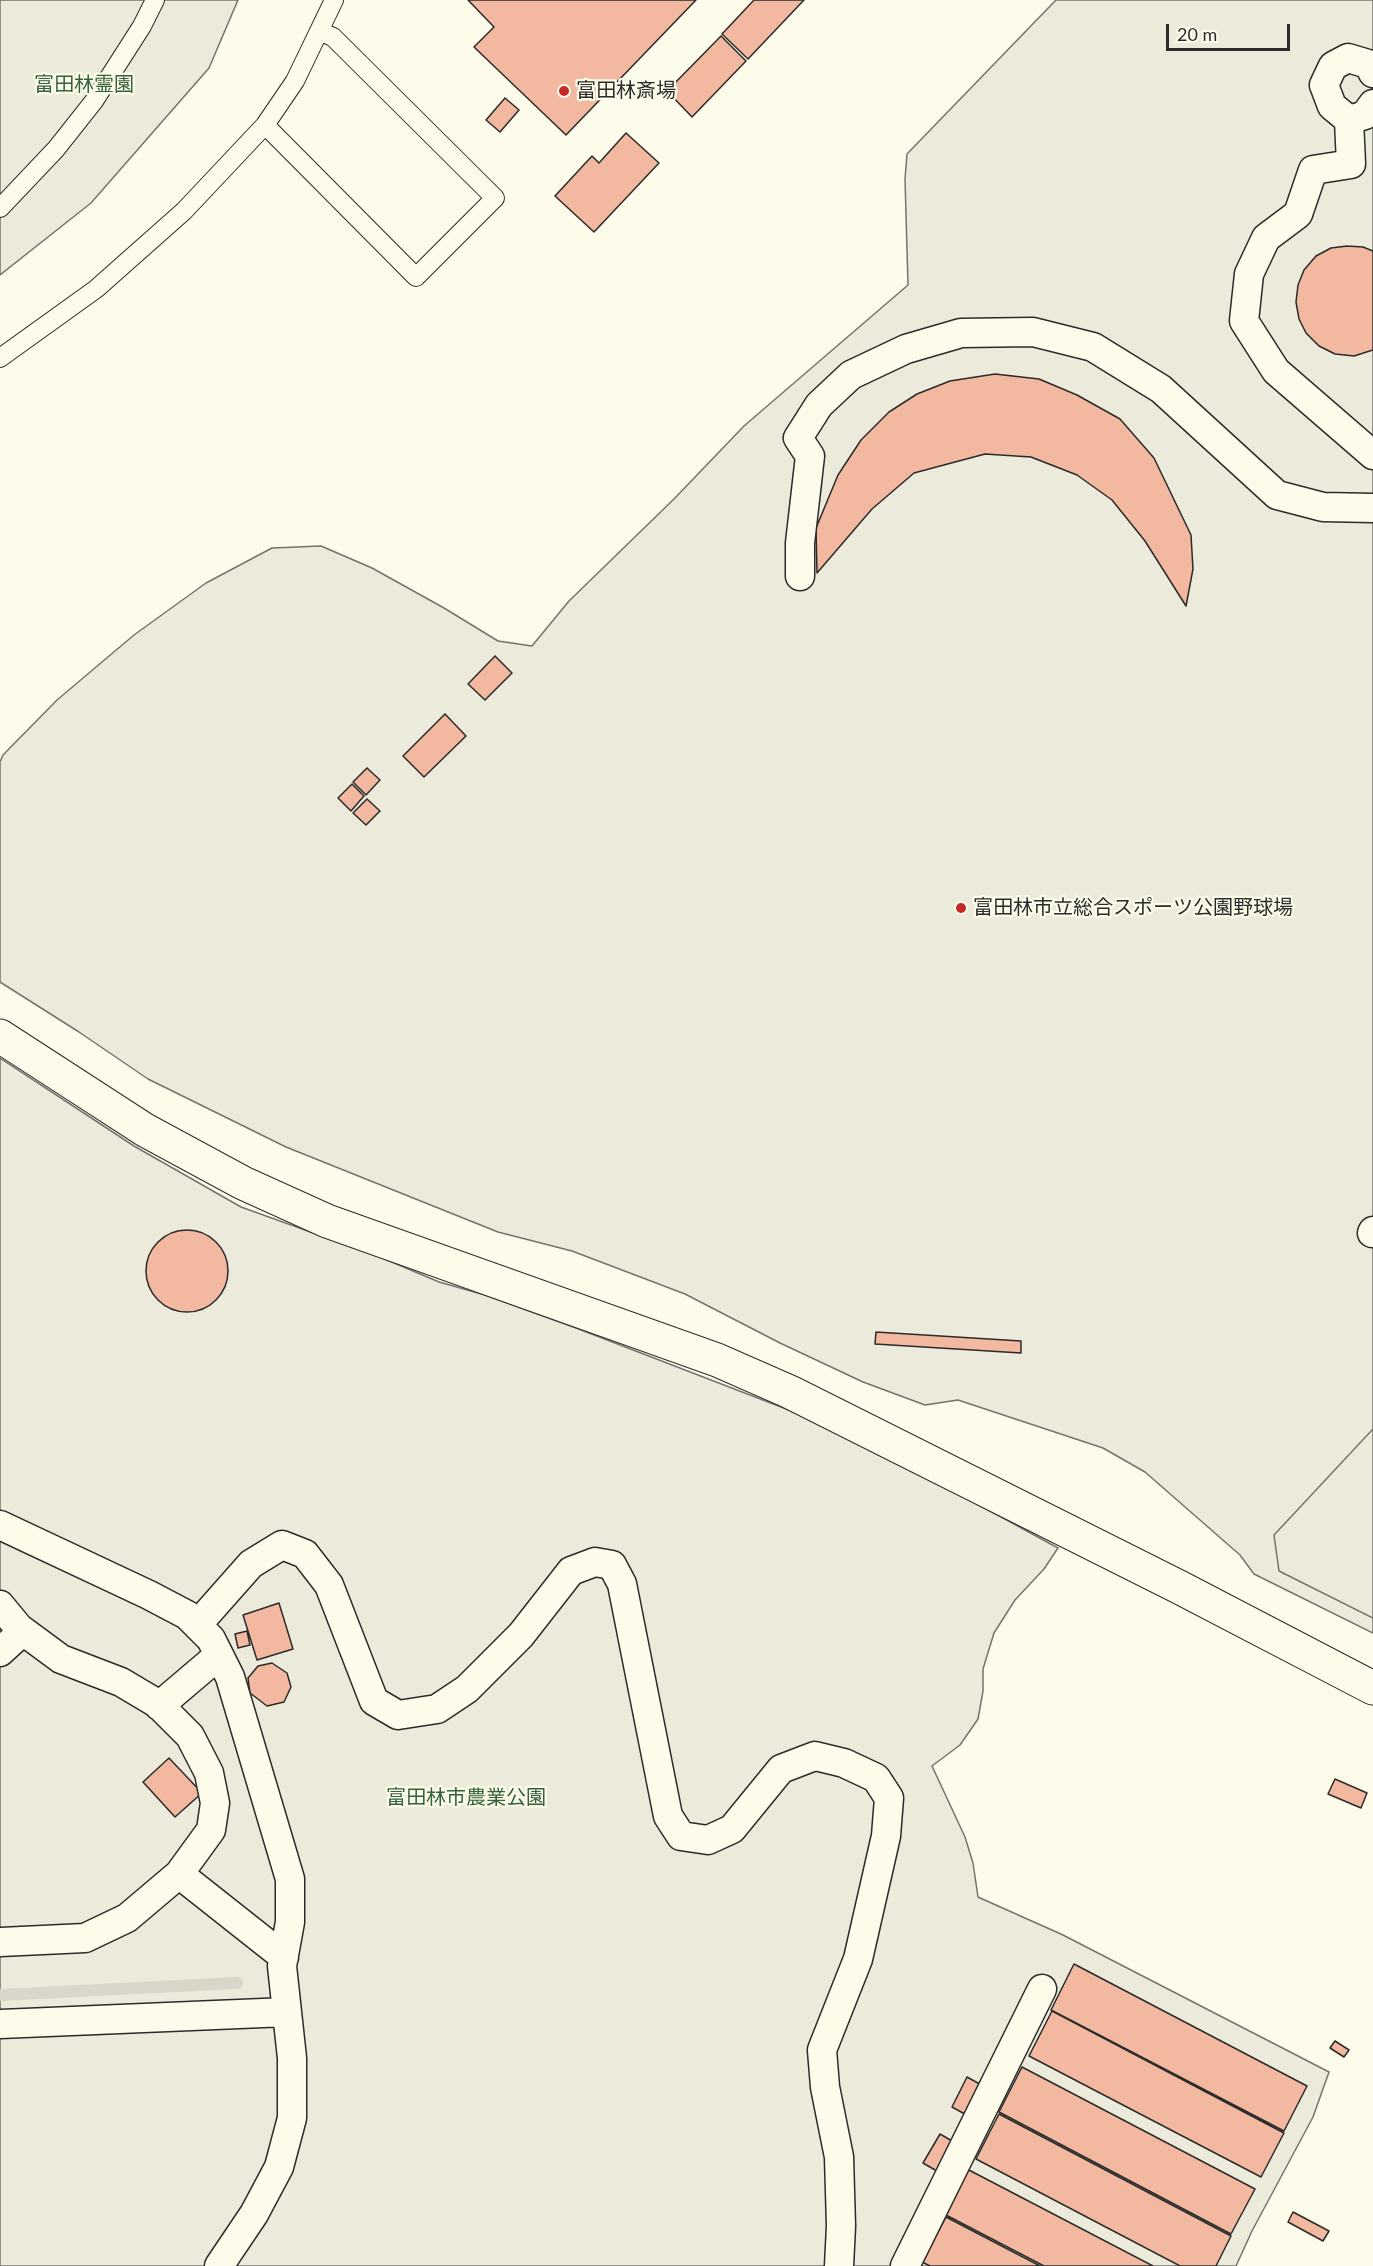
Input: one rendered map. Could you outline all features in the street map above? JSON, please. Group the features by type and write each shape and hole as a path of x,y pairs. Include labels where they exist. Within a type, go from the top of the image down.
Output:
{"street":[{"path":"1373,73 1368,64 1348,58 1333,66 1324,85 1332,106 1349,120 1351,164 1313,170 1298,214 1266,238 1249,274 1244,321 1276,371 1373,455"},
{"path":"1349,120 1365,115 1373,104"},
{"path":"800,576 800,543 810,456 798,438 819,405 851,375 906,349 961,333 1033,332 1093,347 1161,388 1277,495 1323,507 1373,508"},
{"path":"0,1036 145,1130 243,1184 327,1221 717,1360 780,1387 1160,1577 1373,1688"},
{"path":"0,1525 187,1615 211,1639 230,1677 290,1879 290,1922 282,1966 292,2058 292,2118 279,2167 255,2214 219,2266"},
{"path":"197,1625 251,1564 282,1545 305,1554 329,1586 374,1701 398,1715 437,1709 467,1689 520,1635 571,1571 595,1562 612,1565 622,1584 668,1816 681,1836 708,1840 732,1829 781,1769 815,1756 844,1763 876,1778 889,1798 886,1836 858,1959 822,2050 825,2087 839,2157 841,2226 839,2266"},
{"path":"0,1605 23,1631 61,1659 121,1682 159,1706 190,1736 209,1773 215,1803 211,1830 179,1874 127,1918 85,1938 0,1942"},
{"path":"0,1652 23,1631"},
{"path":"159,1706 219,1655"},
{"path":"179,1874 284,1957"},
{"path":"905,2266 1042,1989"},
{"path":"0,2024 287,2012"}],"lane":[{"path":"0,208 56,149 94,100 142,26 155,0"},
{"path":"0,358 96,289 184,211 265,125 295,81 334,2"},
{"path":"265,125 416,277 495,198 333,37 320,31"}],"green space":[{"name":"富田林霊園","path":"0,0 238,0 209,68 91,203 0,275"},
{"path":"1056,0 1373,0 1373,1633 1254,1574 1240,1555 1145,1472 1103,1448 958,1400 925,1405 863,1382 780,1343 685,1294 572,1251 498,1232 286,1147 148,1079 0,982 0,762 3,755 57,700 134,635 206,583 272,548 321,546 372,568 498,641 532,646 569,601 674,499 744,426 908,285 905,179 907,154"},
{"name":"富田林市農業公園","path":"0,1058 134,1146 241,1207 380,1257 439,1282 485,1295 576,1328 794,1412 915,1470 1058,1548 1044,1569 1015,1600 994,1633 983,1669 983,1691 978,1719 960,1745 932,1766 965,1837 973,1863 978,1897 1063,1935 1329,2072 1313,2117 1252,2231 1236,2266 0,2266"}],"shaded area":[{"path":"1373,1429 1373,1618 1279,1571 1274,1535"}],"building":[{"name":"富田林斎場","path":"468,0 696,0 566,135 474,47 494,27"},
{"path":"754,0 804,0 748,59 722,34"},
{"path":"721,36 746,61 692,117 667,91"},
{"path":"505,98 519,110 500,132 486,120"},
{"path":"626,133 659,163 594,232 555,196 592,156 599,163"},
{"path":"1363,247 1373,251 1373,350 1354,356 1335,354 1319,346 1306,333 1299,319 1296,302 1298,285 1304,270 1316,256 1331,248"},
{"path":"995,374 1039,379 1077,395 1120,419 1154,458 1191,535 1193,569 1186,606 1145,541 1112,500 1077,475 1031,457 985,454 914,473 872,509 817,573 816,528 838,475 861,440 889,412 917,394 950,381"},
{"path":"495,656 512,673 485,700 468,684"},
{"path":"445,714 466,736 424,777 403,756"},
{"path":"367,768 380,780 366,795 353,782"},
{"path":"352,784 364,796 351,811 338,798"},
{"path":"367,799 380,811 366,825 353,813"},
{"path":"187,1230 203,1234 216,1242 224,1255 228,1271 224,1287 216,1300 203,1308 187,1312 171,1308 158,1300 150,1287 146,1271 150,1255 158,1242 171,1234"},
{"path":"876,1332 1021,1341 1021,1353 875,1344"},
{"path":"279,1603 293,1649 257,1660 243,1615"},
{"path":"247,1631 250,1645 238,1648 235,1634"},
{"path":"272,1663 287,1673 291,1687 284,1702 267,1706 250,1693 248,1678 258,1666"},
{"path":"169,1758 202,1793 175,1817 143,1782"},
{"path":"1335,1779 1367,1793 1361,1808 1328,1794"},
{"path":"1074,1964 1307,2086 1284,2131 1051,2010"},
{"path":"1052,2011 1284,2133 1261,2177 1029,2056"},
{"path":"1335,2041 1349,2050 1344,2057 1330,2048"},
{"path":"1022,2067 1255,2189 1231,2234 999,2112"},
{"path":"967,2077 987,2088 972,2118 952,2107"},
{"path":"999,2114 1231,2236 1216,2266 1180,2266 976,2159"},
{"path":"940,2134 959,2145 942,2174 923,2163"},
{"path":"967,2169 1153,2266 1044,2266 944,2214"},
{"path":"1293,2212 1329,2231 1323,2241 1288,2222"},
{"path":"946,2217 1040,2266 930,2266 922,2262"}],"waterway":[{"path":"0,1995 237,1983"}],"place":[{"name":"富田林斎場","path":"564,91"},
{"name":"富田林市立総合スポーツ公園野球場","path":"961,908"}]}
